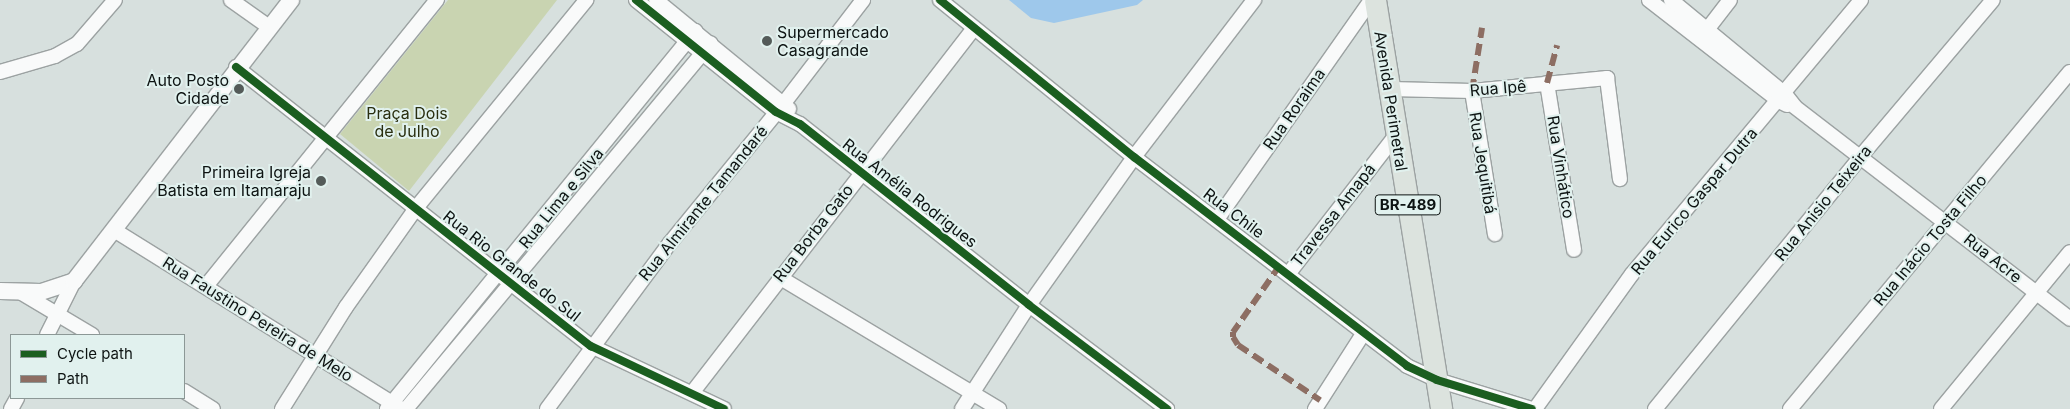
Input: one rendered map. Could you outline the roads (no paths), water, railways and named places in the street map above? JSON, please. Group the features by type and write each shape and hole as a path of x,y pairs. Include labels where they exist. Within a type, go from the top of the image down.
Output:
{"main road":[{"name":"Avenida Perimetral","path":"1375,0 1441,409"}],"street":[{"path":"0,72 55,56 77,44 115,0"},
{"path":"231,0 269,27"},
{"path":"47,334 74,281 236,68 291,0"},
{"path":"206,286 437,0"},
{"path":"282,409 315,354 416,208 586,0"},
{"name":"Rua Amélia Rodrigues","path":"636,0 707,48 1029,305 1167,409"},
{"name":"Rua Amélia Rodrigues","path":"656,0 691,36"},
{"name":"Rua Almirante Tamandaré","path":"547,409 591,346 863,0"},
{"name":"Rua Chile","path":"940,0 1134,157 1218,218 1363,334 1408,366 1436,380 1534,409"},
{"path":"962,409 1029,305 1134,157 1254,0"},
{"name":"Rua Roraima","path":"1218,218 1371,0"},
{"name":"Rua Acre","path":"1649,0 1703,34 1782,98 1861,156 2070,319"},
{"name":"Rua Acre","path":"1671,0 1703,34"},
{"path":"1703,34 1730,0"},
{"name":"Rua Eurico Gaspar Dutra","path":"1534,409 1632,274 1782,98 1861,0"},
{"name":"Rua Anisio Teixeira","path":"1655,409 1861,156 1993,0"},
{"name":"Rua Borba Gato","path":"692,393 779,277 974,28"},
{"name":"Rua Lima e Silva","path":"393,407 691,36"},
{"name":"Rua Lima e Silva","path":"406,409 707,48"},
{"path":"236,68 416,208"},
{"name":"Rua Inácio Tosta Filho","path":"1790,409 2070,72"},
{"name":"Rua Ipê","path":"1390,89 1472,91 1607,78 1620,179"},
{"name":"Rua Vinhático","path":"1547,83 1574,250"},
{"name":"Rua Jequitibá","path":"1472,91 1495,234"},
{"name":"Travessa Amapá","path":"1289,273 1396,135"},
{"name":"Rua Rio Grande do Sul","path":"416,208 591,346 692,393 715,407"},
{"name":"Rua Faustino Pereira de Melo","path":"114,230 315,354 393,407"},
{"path":"1941,409 2070,252"},
{"path":"779,277 999,409"},
{"path":"0,291 20,292 57,288 74,281"},
{"path":"20,292 90,334"},
{"path":"1315,409 1363,334"},
{"path":"185,392 213,409"}],"water":[{"path":"1009,0 1143,0 1137,5 1054,23 1031,18"}],"place":[{"name":"Supermercado Casagrande","path":"767,41"},
{"name":"Auto Posto Cidade","path":"239,89"},
{"name":"Primeira Igreja Batista em Itamaraju","path":"321,181"}],"park label":[{"name":"Praça Dois de Julho","path":"407,122"}]}
